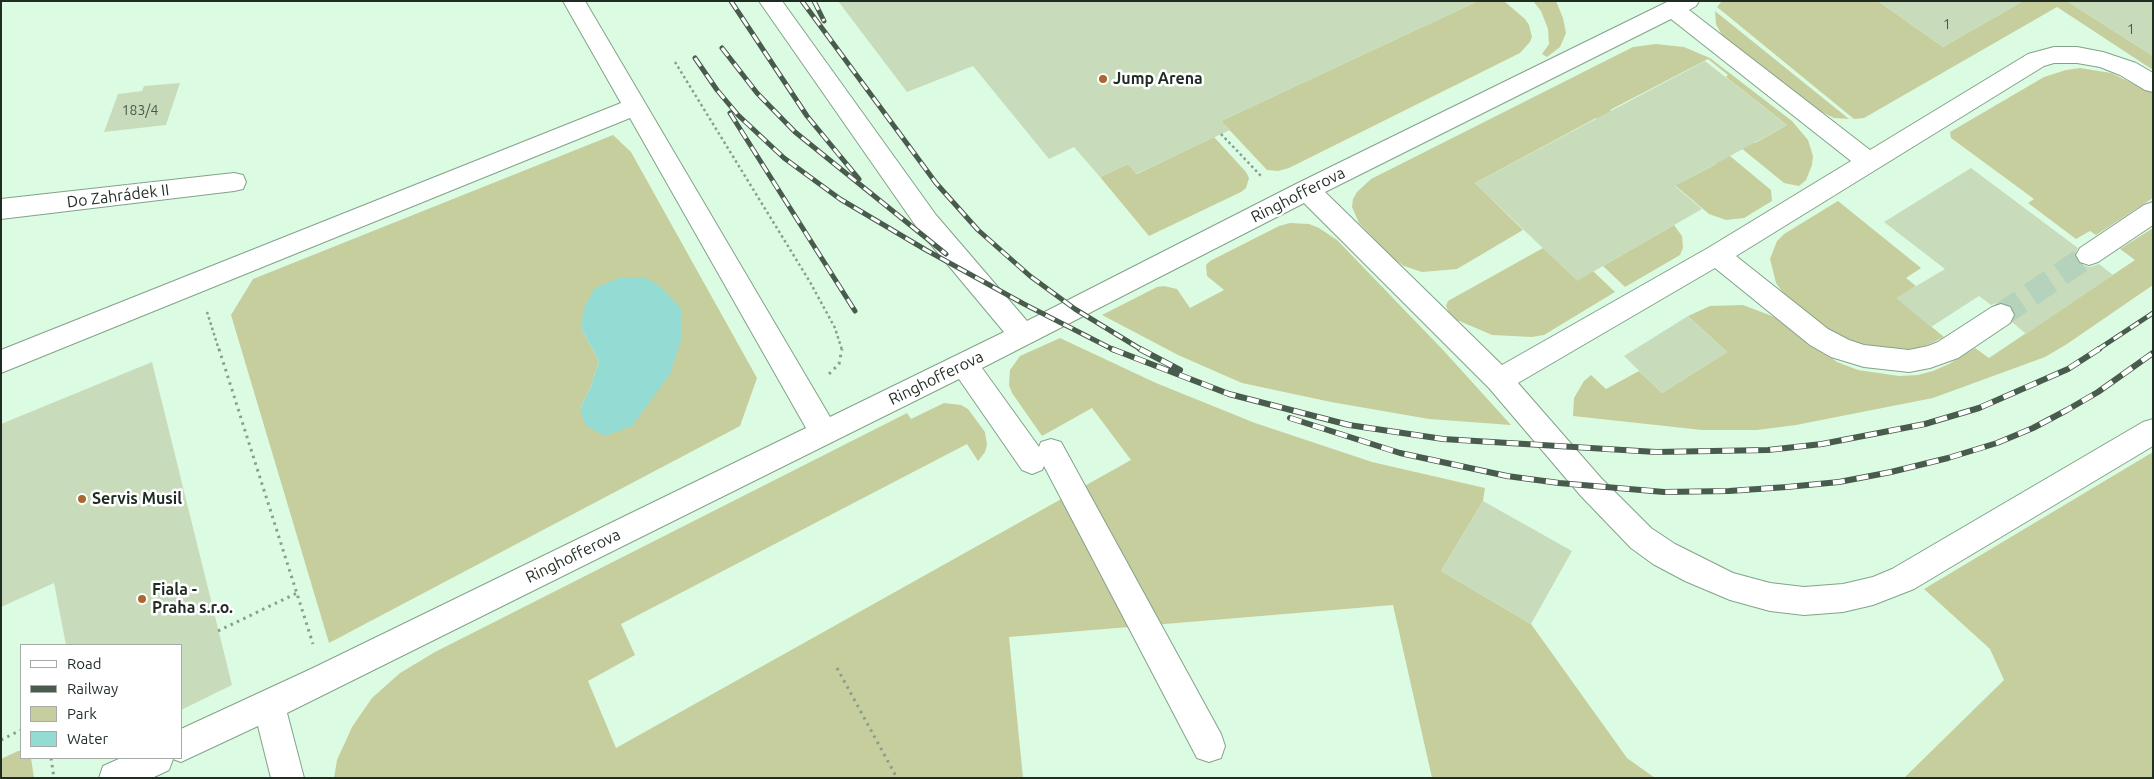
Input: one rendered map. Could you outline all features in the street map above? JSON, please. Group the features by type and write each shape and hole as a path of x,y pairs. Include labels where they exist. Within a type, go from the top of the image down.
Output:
{"street":[{"path":"574,1 824,433"},
{"path":"770,1 927,222 1023,335"},
{"path":"1680,5 1869,162"},
{"name":"Ringhofferova","path":"193,741 324,679 1023,335 1307,190 1680,5"},
{"path":"1499,380 1717,255 2036,60 2054,55 2077,55 2103,60 2128,69 2153,84"},
{"path":"1,362 635,107"},
{"name":"Do Zahrádek II","path":"1,210 234,182"},
{"path":"1307,190 1499,380 1591,486 1641,538 1664,554 1730,586 1770,597 1804,601 1843,598 1873,591 1903,579 2153,430"},
{"path":"2089,255 2153,212"},
{"path":"1717,255 1819,337 1841,349 1864,356 1909,361 1930,358 1948,350 2001,315"},
{"path":"964,364 1042,456 1209,746"},
{"path":"268,705 288,778"},
{"path":"115,778 155,759"}],"path":[{"path":"675,62 810,282 835,328 842,350 839,364 828,375"},
{"path":"1221,134 1262,178"},
{"path":"198,283 324,679"},
{"path":"218,631 297,593"},
{"path":"837,668 897,778"},
{"path":"1,740 20,730"},
{"path":"52,759 54,778"}],"green space":[{"path":"1478,1 1504,1 1525,19 1529,25 1532,37 1520,53 1289,168 1278,171 1267,170 1221,121"},
{"path":"1533,1 1556,1 1563,18 1566,33 1560,47 1547,57 1542,54 1549,44 1548,29 1541,11"},
{"path":"1722,1 1878,1 1943,47 2023,1 2067,1 2153,56 2153,70 2057,7 1864,118 1854,119 1717,7"},
{"path":"1715,11 1849,119 1834,118 1818,110 1724,39 1716,24"},
{"path":"1656,44 1684,47 1710,58 1792,121 1808,140 1813,156 1812,165 1806,180 1799,186 1784,183 1724,134 1735,128 1755,143 1787,125 1726,77 1728,75 1708,59 1610,110 1632,129 1625,133 1682,182 1716,164 1712,141 1771,190 1772,201 1744,218 1726,220 1709,214 1596,118 1475,183 1523,230 1457,269 1422,272 1404,266 1394,259 1359,223 1352,207 1353,199 1357,192 1371,179 1633,47"},
{"path":"2080,68 2111,73 2153,93 2153,198 2096,235 2090,231 2076,239 2028,203 2034,199 1951,138 1950,132 2044,77"},
{"path":"613,135 631,152 757,378 740,426 329,643 231,315 253,279","holes":["581,328 670,374 580,409 591,386 599,361"]},
{"path":"1214,137 1246,172 1249,178 1246,188 1149,236 1100,177 1128,164 1137,174"},
{"path":"1838,201 1921,268 1906,278 1916,286 1897,298 1944,337 1921,348 1880,348 1862,344 1831,333 1784,294 1776,283 1770,259 1777,241 1784,234"},
{"path":"1290,223 1309,224 1337,240 1444,351 1511,425 1429,419 1331,402 1242,383 1178,355 1102,315 1157,287 1164,286 1177,289 1190,308 1224,290 1207,276 1206,265 1210,261 1279,226"},
{"path":"1674,225 1682,236 1683,248 1680,255 1625,287 1603,266"},
{"path":"2153,228 2153,285 2045,357 1933,398 1796,425 1757,430 1702,430 1573,416 1574,398 1584,381 1591,375 1606,389 1639,371 1662,393 1727,352 1688,316 1710,306 1743,305 1772,316 1789,326 1837,362 1858,370 1899,376 1918,375 1949,364 1975,348 1989,358 2135,260 2120,249"},
{"path":"1543,248 1593,271 1615,292 1544,335 1532,337 1492,335 1457,320 1449,312 1446,306 1448,301"},
{"path":"1060,338 1156,383 1255,423 1372,462 1485,488 1483,501 1441,571 1531,624 1627,758 1655,778 1432,778 1393,605 1009,637 1023,778 334,778 337,760 352,727 372,698 400,673 435,652 907,413 911,419 944,403 961,405 968,409 985,432 987,445 985,452 978,461 967,444 621,624 635,655 588,681 616,748 1131,460 1092,408 1042,436 1012,393 1009,385 1010,370 1020,356"},
{"path":"2153,452 2153,777 1904,778 2004,680 1990,649 1924,589"},
{"path":"20,751 20,759 31,759 34,778 1,778 1,759"}],"water":[{"path":"621,277 645,277 662,288 682,309 681,340 670,374 632,426 605,436 585,425 580,409 591,386 599,361 581,328 584,308 595,288"}],"building":[{"name":"Jump Arena","path":"838,1 1478,1 1221,121 1230,130 1136,174 1128,164 1100,177 1074,147 1049,159 973,66 907,92"},
{"path":"1878,1 2023,1 1943,47"},
{"path":"2067,1 2153,1 2153,56"},
{"path":"1705,61 1787,125 1675,186 1702,209 1577,281 1475,183"},
{"path":"180,83 166,125 104,132 118,94 142,91 144,86"},
{"path":"1971,168 2078,248 2074,256 2079,264 2090,267 2099,264 2113,275 2026,334 2012,322 2016,314 2011,305 2000,302 1991,305 1979,296 1931,327 1896,298 1945,269 1884,222"},
{"path":"1688,316 1727,352 1662,393 1624,356"},
{"path":"152,362 232,685 182,710 182,644 66,644 54,583 1,607 1,424"},
{"path":"1483,501 1572,551 1531,624 1441,571"}],"tunnel":[{"path":"2001,315 2089,255"}],"railway":[{"path":"731,1 807,116 859,179"},
{"path":"802,1 936,183 978,230 1030,276 1075,309 1142,350"},
{"path":"814,1 824,21"},
{"path":"722,48 757,93 795,132 946,254"},
{"path":"695,58 717,90 738,115 784,158 840,199 926,250 1024,304 1112,349"},
{"path":"730,113 855,311"},
{"path":"2097,350 2153,313"},
{"path":"1112,349 1229,394 1349,425 1443,439 1656,452 1768,450 1822,444 1925,424 1979,408 2068,369 2099,349"},
{"path":"1140,349 1180,370"},
{"path":"1290,418 1400,453 1507,476 1559,483 1664,492 1729,491 1787,487 1839,482 1891,472 1948,458 1997,443 2033,428 2067,410 2098,392 2153,353"}],"place":[{"name":"Jump Arena","path":"1103,79"},
{"name":"Servis Musil","path":"82,499"},
{"name":"Fiala - Praha s.r.o.","path":"142,599"}]}
